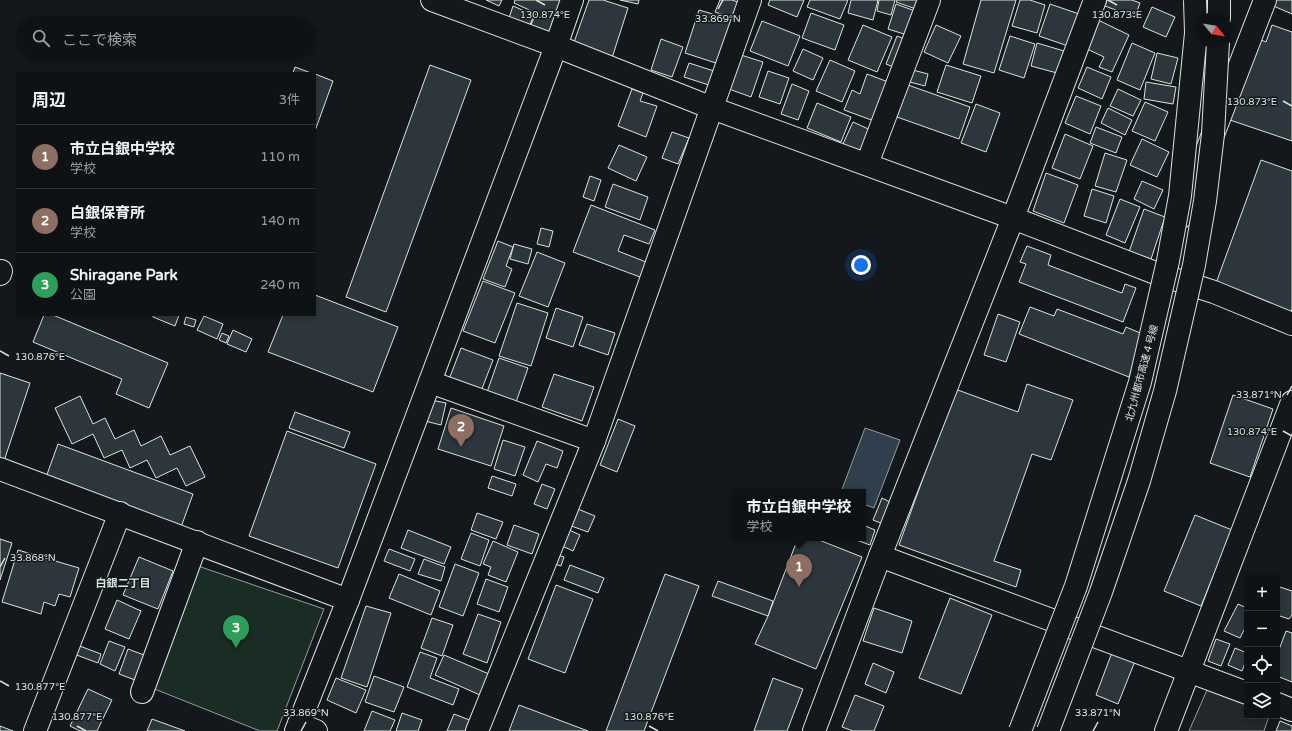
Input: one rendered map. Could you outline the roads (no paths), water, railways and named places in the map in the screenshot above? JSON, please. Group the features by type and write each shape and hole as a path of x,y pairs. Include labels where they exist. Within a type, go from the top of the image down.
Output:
{"main road":[{"path":"432,0 556,46 712,108 1013,218 1158,274 1214,292 1292,324"},
{"path":"304,729 348,600 572,0"},
{"path":"478,731 594,441 750,0"},
{"path":"867,164 929,0"},
{"path":"814,731 880,556 1013,218 1096,0"},
{"name":"北九州都市高速４号線","path":"1020,731 1076,586 1140,382 1168,261 1180,196 1196,33 1195,0"},
{"path":"1219,0 1219,12"},
{"path":"1158,274 1265,0"},
{"path":"1048,731 1101,592 1139,481 1166,392 1194,265 1205,201 1213,134 1218,48"},
{"path":"430,382 594,441"},
{"path":"1166,731 1292,402"},
{"path":"0,468 348,600"},
{"path":"35,731 120,513"},
{"path":"142,692 197,542"},
{"path":"880,556 1244,692"},
{"path":"1280,705 1292,710"}],"water":[{"path":"865,428 900,440 874,508 866,505 866,489 842,489"}],"place":[{"name":"白銀保育所","path":"461,447"},
{"name":"市立白銀中学校","path":"799,587"},
{"name":"Shiragane Park","path":"236,648"}],"district":[{"name":"白銀二丁目","path":"123,583"}]}
